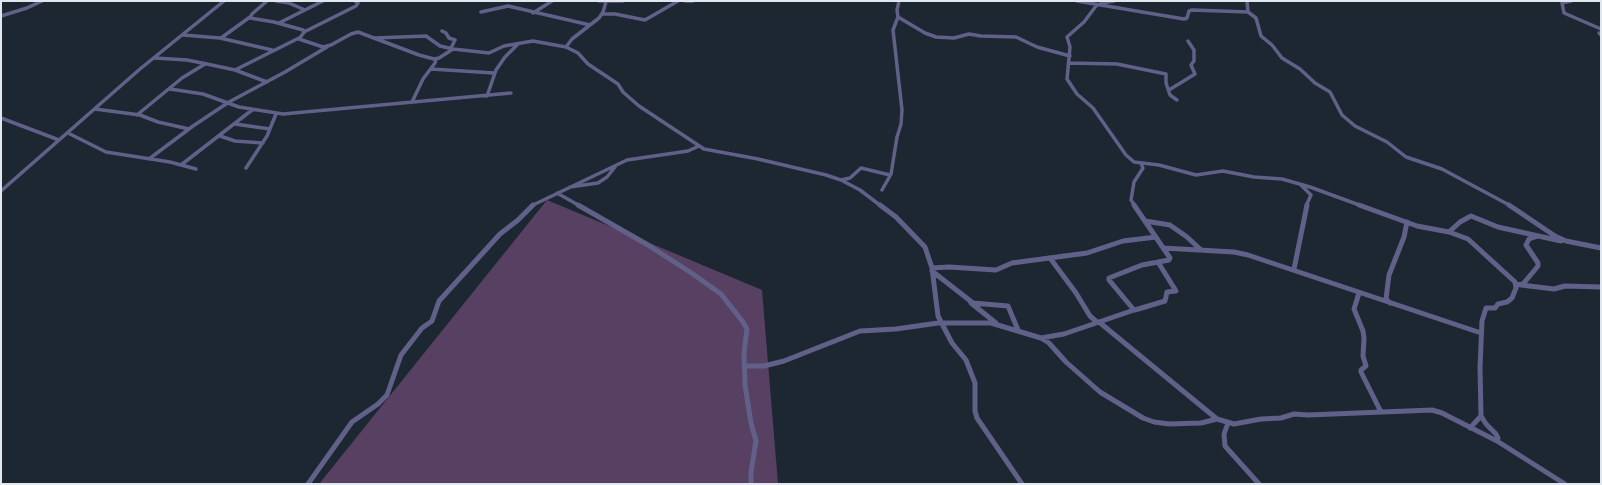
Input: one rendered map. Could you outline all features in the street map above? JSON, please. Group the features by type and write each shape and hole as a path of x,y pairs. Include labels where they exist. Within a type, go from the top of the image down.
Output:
{"street":[{"path":"1,16 27,8 42,1"},
{"path":"1,191 95,109 224,1"},
{"path":"222,38 250,17 267,1"},
{"path":"276,1 289,3 305,10"},
{"path":"279,23 323,1"},
{"path":"235,70 272,50 299,38 304,32 356,6 358,3 355,1"},
{"path":"533,13 552,1"},
{"path":"599,1 623,1"},
{"path":"602,14 615,14 645,20 678,1"},
{"path":"685,1 693,1"},
{"path":"882,190 890,175 897,136 901,124 900,119 902,110 893,30 898,17 897,10 899,1"},
{"path":"1077,1 1184,19 1188,18 1189,11 1192,10 1229,13 1248,12 1256,18 1261,36 1272,45 1282,58 1300,69 1330,92 1342,115 1352,123 1387,142 1406,157 1450,173 1496,197 1519,211 1546,231 1566,241"},
{"path":"1114,1 1098,5 1091,11 1084,22 1067,37 1070,47 1067,79 1073,90 1093,108 1126,154 1134,162 1158,165 1196,175 1223,171 1254,177 1282,179 1344,198 1407,222 1449,232 1472,242 1495,265 1519,285 1554,288 1566,286 1601,287"},
{"path":"1248,1 1248,12"},
{"path":"1571,1 1562,3 1564,13 1601,30"},
{"path":"566,47 572,39 602,14 606,2"},
{"path":"481,12 507,6 590,25"},
{"path":"250,17 252,19 279,23 303,30 304,32"},
{"path":"898,17 918,27 925,33 936,37 954,38 969,34 981,36 1016,37 1037,47 1070,56"},
{"path":"412,102 423,79 431,69 436,59 452,48 456,40 449,38 446,33 442,31"},
{"path":"148,159 227,103 353,33 360,33 419,55 436,59"},
{"path":"183,35 222,38 272,50"},
{"path":"373,38 426,36 440,46 489,54 500,48 534,41 566,47 578,52 588,64 618,84 623,92 639,106 699,146 714,152 758,159 841,180 866,194 896,217 925,247 932,270 937,311 952,343 966,360 975,383 975,411 979,422 1002,452 1022,484"},
{"path":"299,38 320,46 329,46"},
{"path":"1169,90 1195,74 1191,65 1194,60 1194,50 1188,41"},
{"path":"487,96 494,73 505,57 518,44"},
{"path":"155,58 205,64 235,70 267,82"},
{"path":"1069,63 1116,64 1166,74 1166,83 1170,94 1177,100"},
{"path":"137,115 188,73 205,64"},
{"path":"431,69 494,73"},
{"path":"170,88 203,94 252,110 276,114 511,93"},
{"path":"95,109 137,115 158,122 189,129"},
{"path":"181,165 252,110"},
{"path":"246,168 263,143 276,114"},
{"path":"1,118 59,140"},
{"path":"235,124 270,129"},
{"path":"68,133 106,152 196,169"},
{"path":"220,136 235,141 263,143"},
{"path":"308,484 352,422 378,404 387,395 401,355 422,328 432,321 437,305 444,295 500,234 518,220 529,207 568,187 632,159 685,151 699,146"},
{"path":"1135,310 1108,280 1109,278 1122,272 1166,261 1170,258 1131,200 1134,182 1143,168 1141,164"},
{"path":"568,187 578,187 598,183 607,177 617,165"},
{"path":"841,180 850,178 861,168 890,175"},
{"path":"1294,270 1307,203 1311,195 1300,184"},
{"path":"558,193 648,245 721,294 740,317 747,329 744,366 745,384 751,422 756,441 752,463 751,484"},
{"path":"1449,232 1460,222 1471,216 1498,227 1538,235 1558,241 1566,241 1601,248"},
{"path":"1145,221 1170,225 1188,237 1200,250"},
{"path":"1386,301 1389,275 1404,237 1407,222"},
{"path":"1497,441 1498,438 1496,434 1486,424 1481,416 1482,321 1485,309 1488,307 1495,308 1498,304 1510,300 1519,285 1538,266 1538,263 1526,245 1528,238 1546,231"},
{"path":"932,270 949,267 996,270 1012,263 1022,263 1087,253 1123,241 1156,237"},
{"path":"1163,248 1239,253 1481,333"},
{"path":"1050,258 1064,279 1076,293 1090,316 1217,419 1228,423 1239,424 1261,419 1281,418 1294,414 1308,415 1436,411 1497,441 1565,484"},
{"path":"1041,338 1064,334 1165,301 1166,292 1176,291 1158,262"},
{"path":"932,270 996,324"},
{"path":"1359,293 1354,309 1363,331 1364,338 1362,350 1366,366 1361,370 1361,372 1380,412"},
{"path":"971,303 1008,306 1018,330"},
{"path":"744,366 756,367 784,361 860,331 896,329 942,323 996,324 1041,338 1100,392 1142,418 1169,424 1207,423 1217,419"},
{"path":"1470,428 1481,416"},
{"path":"1228,423 1224,434 1226,446 1259,484"}],"shaded area":[{"path":"547,200 762,290 778,484 319,484"}]}
